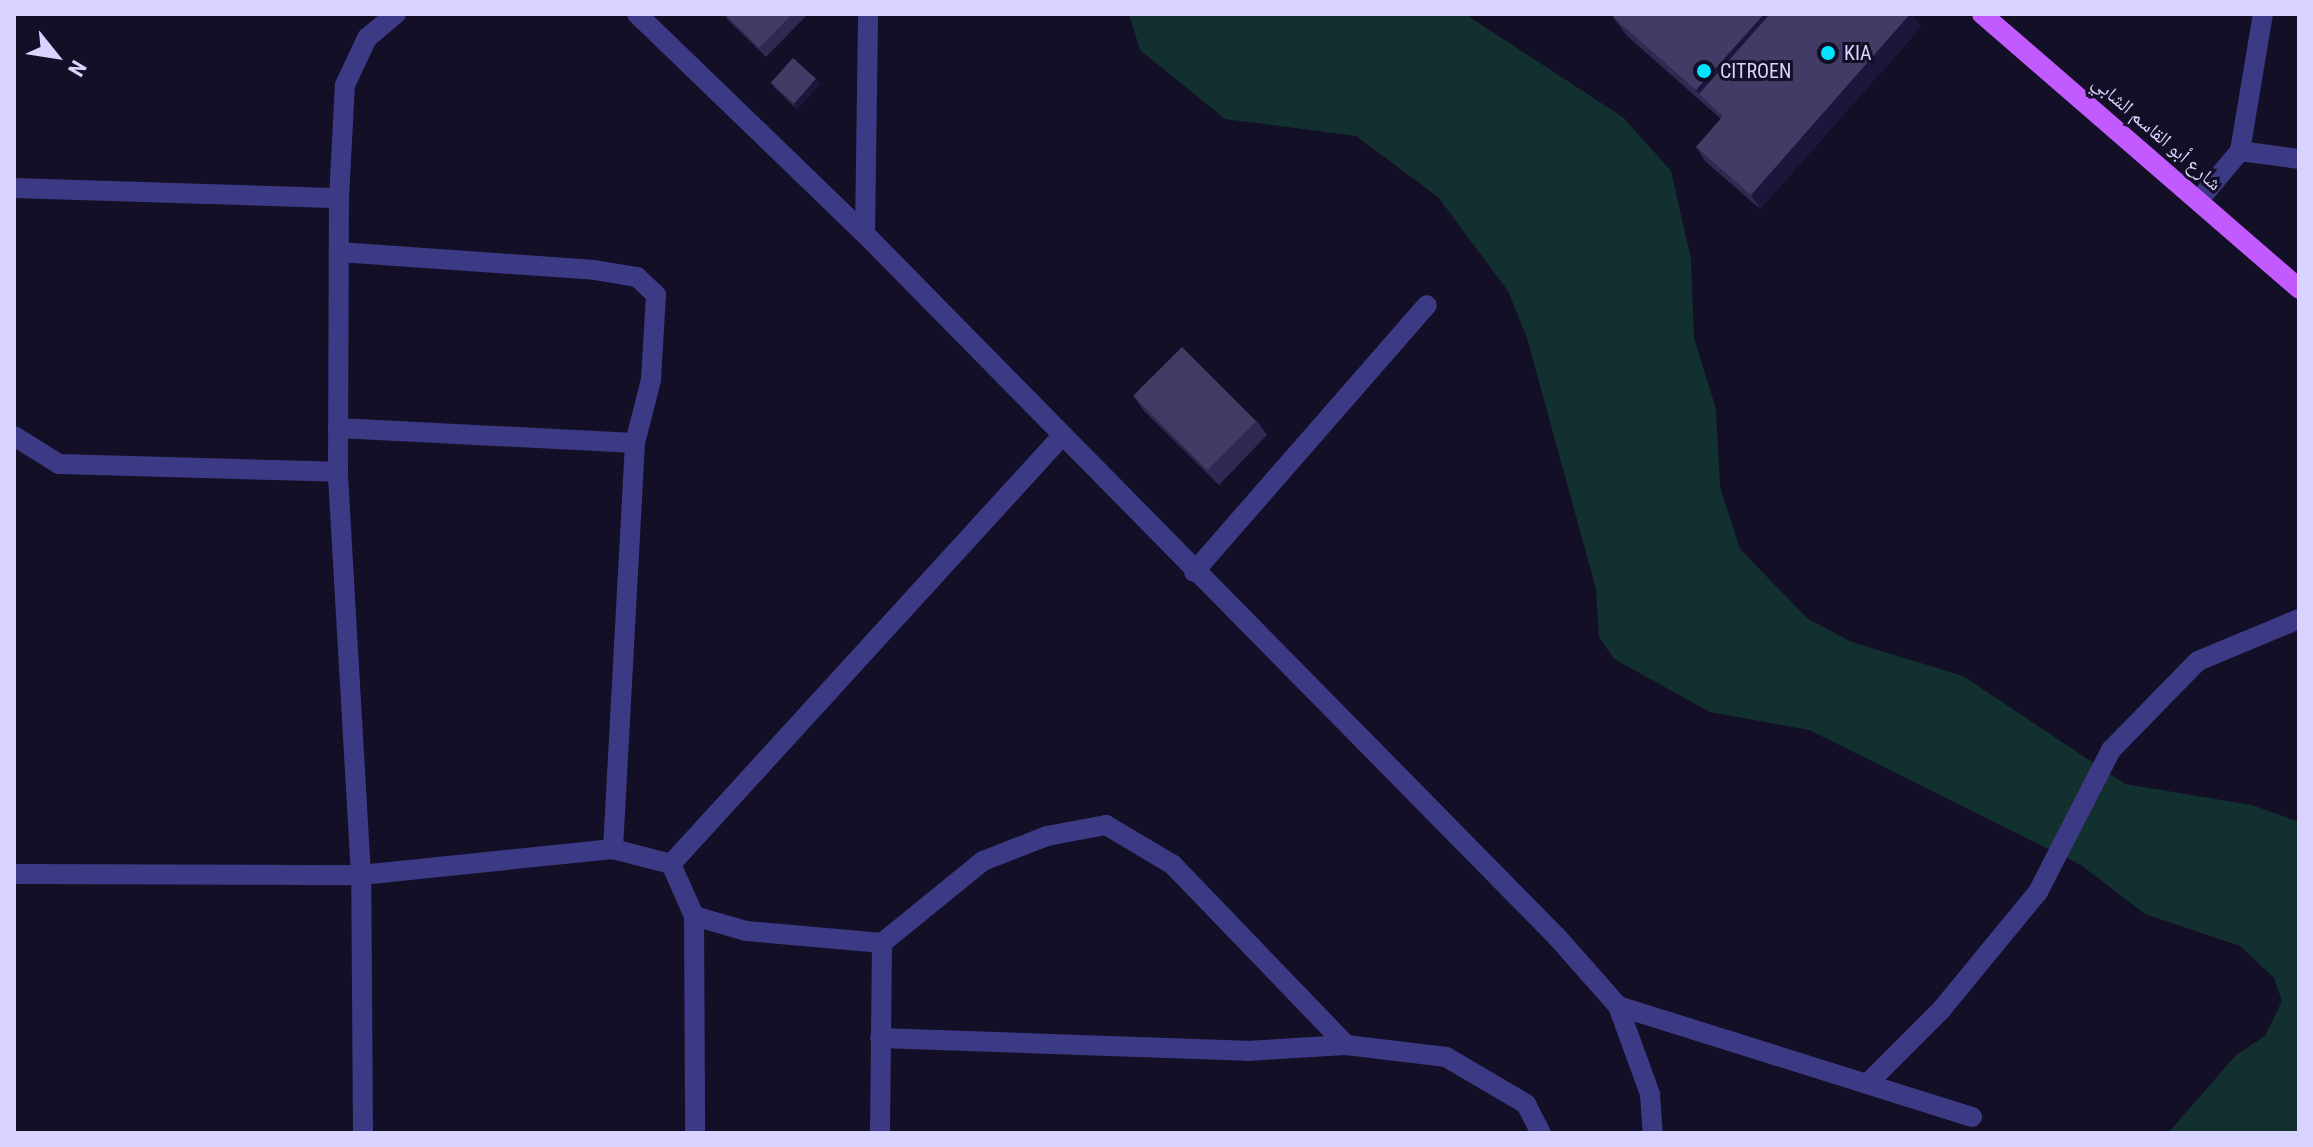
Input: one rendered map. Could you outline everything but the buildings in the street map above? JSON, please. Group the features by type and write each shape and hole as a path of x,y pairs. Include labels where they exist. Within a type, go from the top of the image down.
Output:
{"main road":[{"name":"شارع أبو القاسم الشابي","path":"1982,14 2299,289"}],"street":[{"path":"363,1133 361,875 338,472 339,198 345,85 367,38 396,14"},
{"path":"637,14 865,234 1194,572 1468,844 1618,1006 1650,1094 1653,1133"},
{"path":"865,234 868,14"},
{"path":"2199,200 2240,151 2263,14"},
{"path":"2240,151 2299,159"},
{"path":"14,188 339,198"},
{"path":"339,252 637,277 656,295 651,380 635,443 613,849"},
{"path":"1194,572 1427,305"},
{"path":"338,428 635,443"},
{"path":"14,436 59,464 338,472"},
{"path":"671,864 1061,437"},
{"path":"1867,1084 1941,1010 2038,892 2111,750 2198,661 2299,619"},
{"path":"694,916 746,931 882,943 983,861 1047,836 1106,825 1173,865 1346,1045"},
{"path":"14,874 361,875 613,849 671,864"},
{"path":"671,864 694,916 695,1133"},
{"path":"880,1133 882,943"},
{"path":"1618,1006 1972,1117"},
{"path":"880,1038 1246,1051 1346,1045 1446,1057 1526,1104 1541,1133"}],"green space":[{"path":"1129,14 1465,14 1624,118 1671,171 1691,259 1694,338 1716,409 1720,487 1740,549 1808,619 1852,642 1963,676 2125,784 2252,805 2299,822 2299,1133 2168,1133 2236,1055 2265,1036 2282,1001 2274,978 2240,946 2145,914 2081,865 1809,730 1710,712 1614,659 1599,637 1596,589 1527,338 1508,291 1438,197 1356,136 1225,119 1140,50"}],"place":[{"name":"KIA","path":"1828,53"},
{"name":"CITROEN","path":"1704,71"}]}
